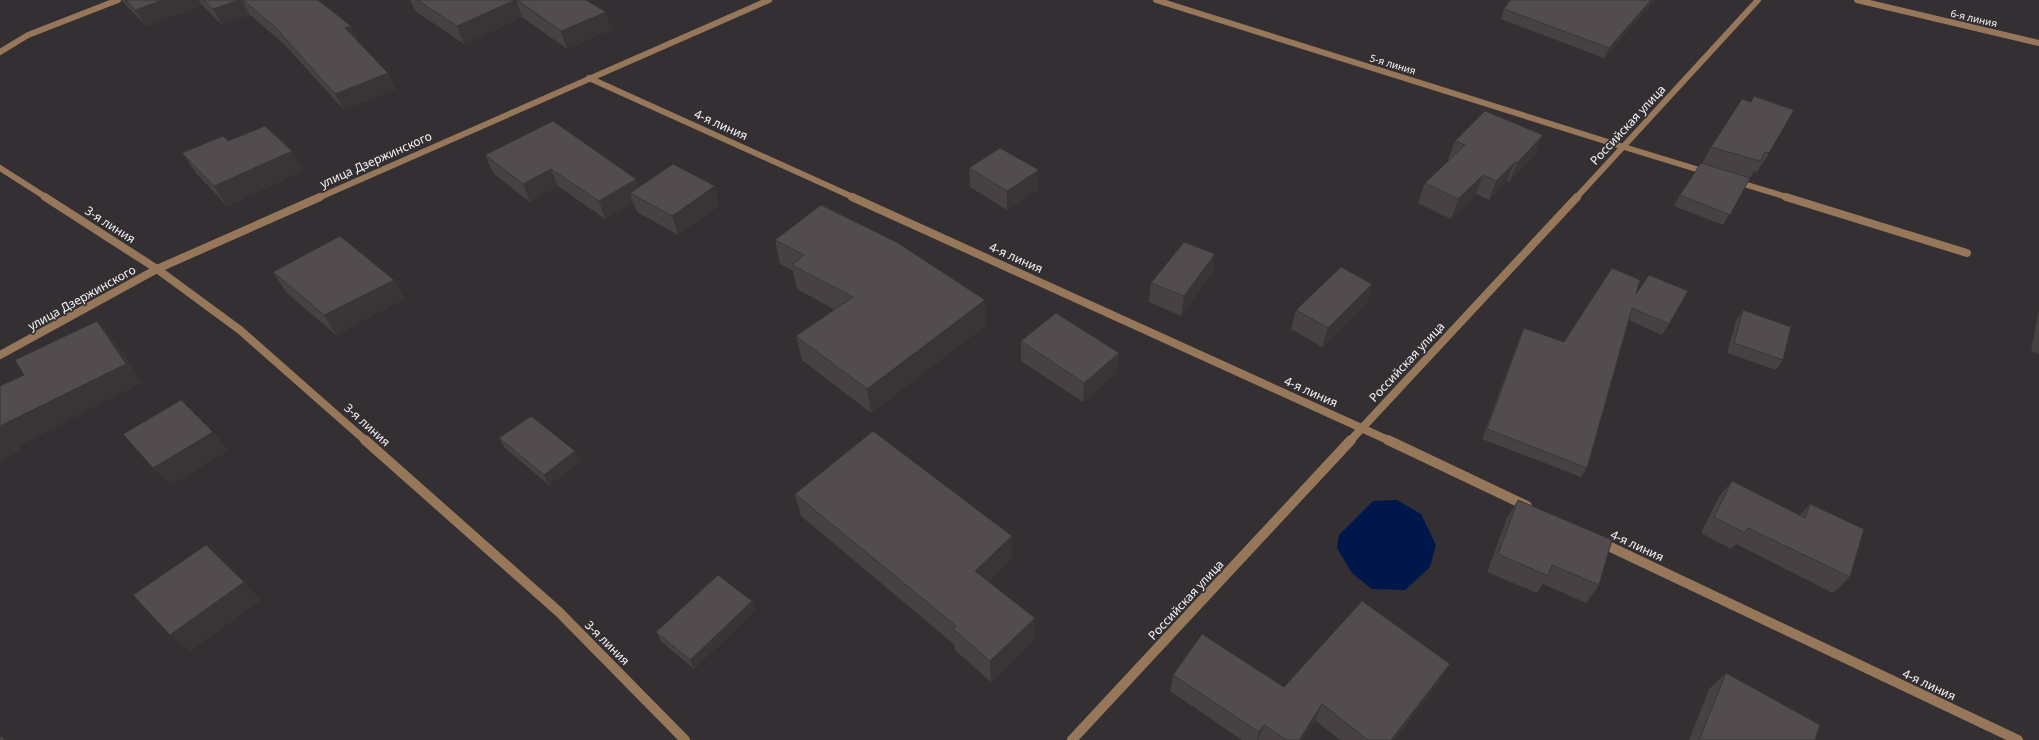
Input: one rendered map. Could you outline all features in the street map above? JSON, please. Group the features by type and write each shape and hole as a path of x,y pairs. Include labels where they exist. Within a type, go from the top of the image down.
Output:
{"street":[{"path":"0,52 28,35 118,0"},
{"name":"улица Дзержинского","path":"0,355 157,269 769,0"},
{"name":"5-я линия","path":"1156,0 1715,175"},
{"name":"Российская улица","path":"1072,740 1624,147 1758,0"},
{"name":"6-я линия","path":"1857,0 2039,43"},
{"name":"4-я линия","path":"589,78 1362,428 1535,510"},
{"name":"3-я линия","path":"0,168 157,269 240,330 541,596 685,740"},
{"path":"1731,180 1967,253"},
{"name":"4-я линия","path":"1593,538 2018,740"}],"water":[{"path":"1397,500 1421,514 1436,545 1430,567 1405,590 1372,589 1352,573 1337,548 1339,535 1373,501"}],"building":[{"path":"126,0 163,0 135,10"},
{"path":"203,0 239,0 213,9"},
{"path":"243,0 318,0 351,26 345,28 388,73 335,94 276,28"},
{"path":"417,0 515,0 457,26"},
{"path":"517,0 586,0 606,12 561,31"},
{"path":"1510,0 1651,0 1609,48 1504,9"},
{"path":"1754,96 1794,110 1769,153 1765,152 1760,161 1711,147 1742,99 1751,102"},
{"path":"1485,111 1543,135 1517,163 1515,162 1496,181 1483,175 1458,199 1425,183 1465,145 1455,141"},
{"path":"553,121 636,179 599,201 551,169 523,184 485,155"},
{"path":"265,126 292,151 214,186 182,153 223,136 228,141"},
{"path":"1000,148 1039,170 1007,191 969,168"},
{"path":"1701,163 1750,178 1730,215 1680,195"},
{"path":"673,164 715,186 672,216 630,193"},
{"path":"821,205 898,243 985,300 867,389 796,336 853,297 792,265 804,255 775,240"},
{"path":"340,236 394,280 324,315 273,272"},
{"path":"1184,242 1215,254 1184,296 1151,283"},
{"path":"1341,267 1372,284 1328,328 1296,310"},
{"path":"1612,268 1640,280 1636,294 1649,275 1688,291 1669,324 1632,308 1587,468 1487,429 1524,328 1564,342"},
{"path":"1743,310 1791,327 1783,360 1734,343"},
{"path":"1056,313 1119,353 1084,383 1021,341"},
{"path":"97,321 126,364 0,426 0,386 24,375 15,360"},
{"path":"181,400 213,432 153,468 123,434"},
{"path":"531,416 575,451 544,475 499,438"},
{"path":"873,431 1012,536 975,571 1035,618 990,661 953,629 956,626 795,494"},
{"path":"1732,481 1805,518 1810,504 1864,529 1850,577 1748,528 1745,533 1714,517"},
{"path":"1518,500 1612,540 1599,585 1552,565 1548,576 1498,554"},
{"path":"206,545 244,582 170,635 133,595"},
{"path":"718,575 752,601 690,660 656,632"},
{"path":"1362,601 1450,664 1391,740 1368,740 1322,704 1299,740 1287,740 1264,725 1259,732 1173,675 1202,634 1284,687"},
{"path":"1726,673 1820,725 1815,740 1699,740"}]}
